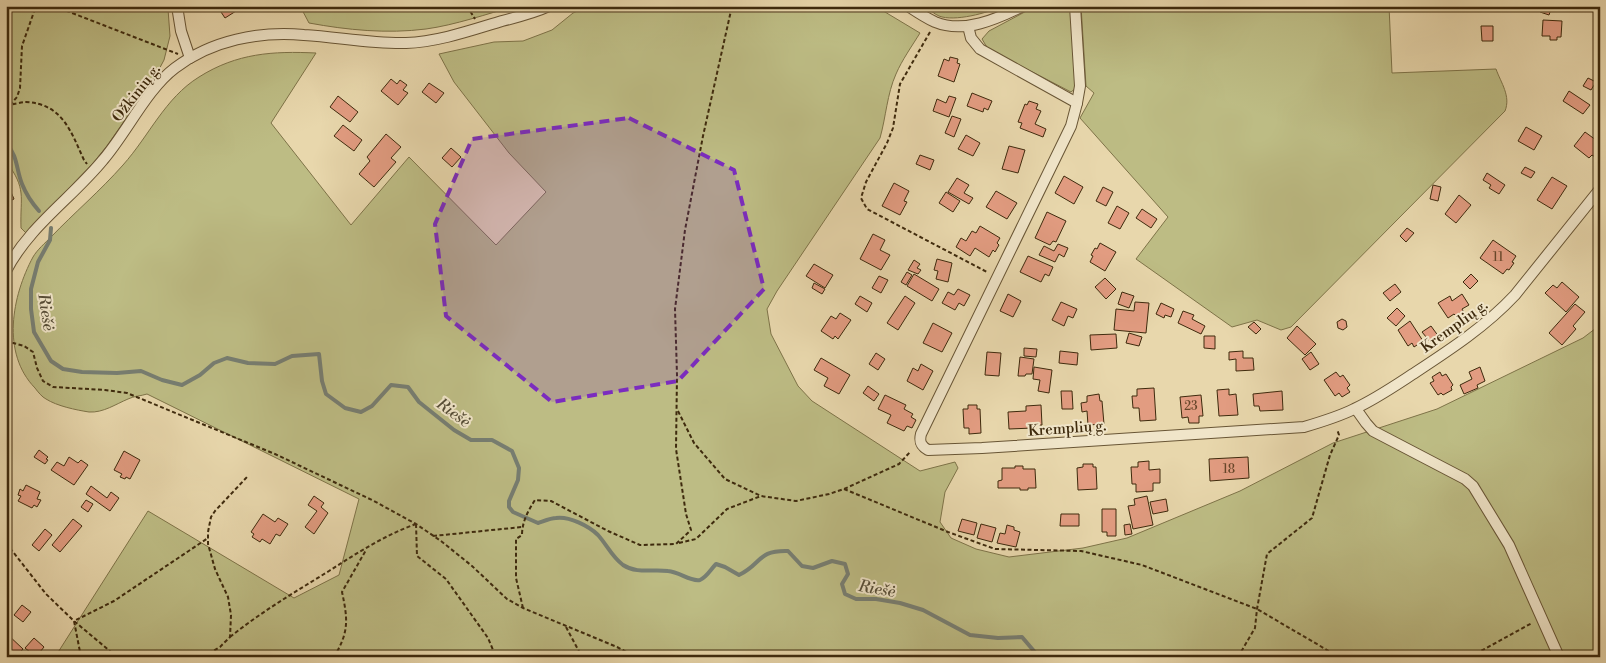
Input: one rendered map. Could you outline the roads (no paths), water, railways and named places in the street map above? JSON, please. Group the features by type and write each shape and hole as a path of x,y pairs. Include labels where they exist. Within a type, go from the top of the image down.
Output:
{"street":[{"path":"177,6 181,31 190,58"},
{"name":"Ožkinių g.","path":"6,271 22,245 34,231 105,159 160,83 174,69 190,58 230,41 268,35 306,35 406,43 422,41 480,28 549,6"},
{"path":"908,6 936,22 946,25 968,26 994,20 1023,6"},
{"name":"Kremplių g.","path":"1074,6 1080,86 1078,104 1071,126 921,434 922,447 928,450 1304,427 1333,418 1356,409 1453,348 1501,310 1600,188"},
{"path":"968,26 971,38 980,49 1078,104"},
{"path":"1356,409 1373,431 1465,479 1473,486 1509,545 1559,657"}],"waterway":[{"name":"Riešė","path":"6,143 15,158 24,188 39,211"},
{"name":"Riešė","path":"51,228 50,240 38,262 31,289 31,309 34,332 51,361 63,369 82,372 117,373 141,371 162,380 182,385 200,375 214,363 227,358 248,363 275,364 292,356 319,354 322,381 326,394 345,408 361,412 372,406 391,385 408,387 419,402 454,430 471,440 492,440 512,451 519,468 518,480 509,501 509,507 513,512 538,523 552,518 578,522 598,535 616,558 628,568 668,571 692,580 700,580 716,564 739,575 765,555 778,551 788,551 802,566 813,568 832,561 845,564 848,574 842,584 845,594 856,599 876,599 900,603 923,610 970,635 998,638 1022,637 1039,657"}]}
